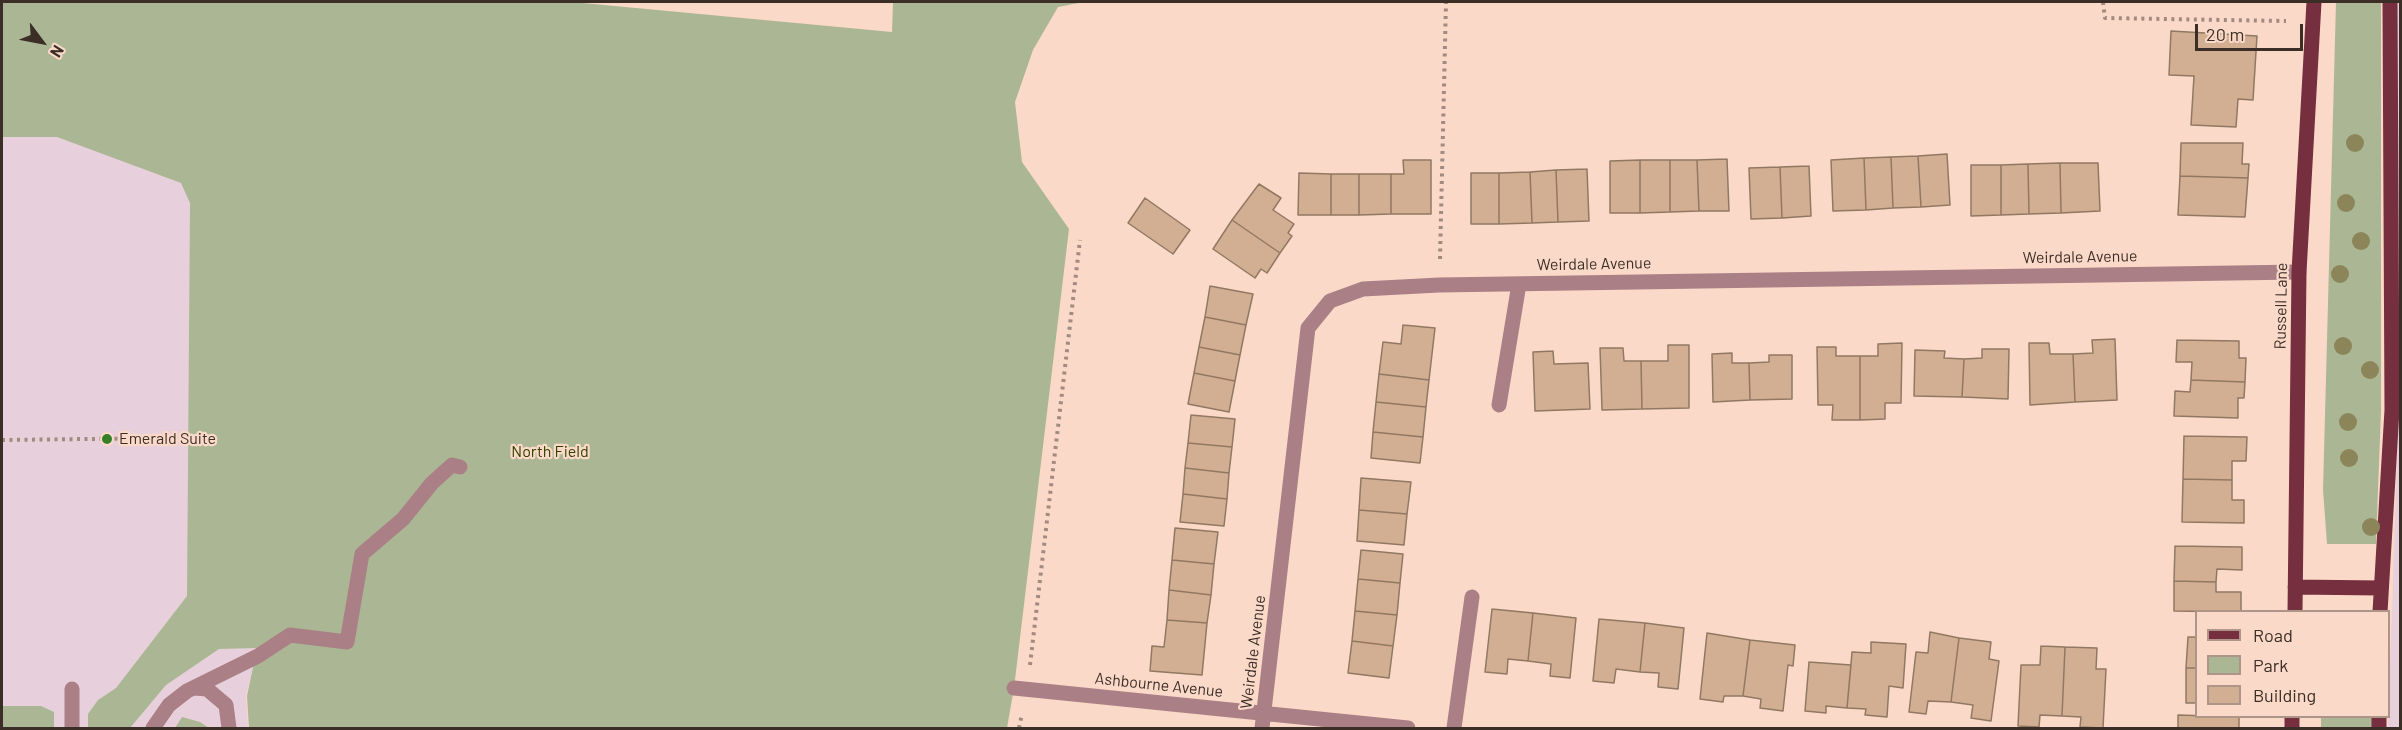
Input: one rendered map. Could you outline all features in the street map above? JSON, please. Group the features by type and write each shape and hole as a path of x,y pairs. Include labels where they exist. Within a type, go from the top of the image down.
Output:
{"main road":[{"name":"Russell Lane","path":"2295,610 2299,272 2313,2"},
{"path":"2380,610 2396,410 2395,36 2390,2"},
{"path":"2295,587 2380,588"}],"street":[{"name":"Weirdale Avenue","path":"1263,721 1308,328 1330,301 1363,289 1439,285 2299,272"},
{"path":"1499,405 1519,284"},
{"path":"153,729 170,705 195,688 258,656 290,635 347,642 362,554 403,519 452,465 460,467"},
{"path":"1454,729 1472,597"},
{"path":"195,688 207,689 226,705 229,729"},
{"path":"72,689 72,729"},
{"name":"Ashbourne Avenue","path":"1021,689 1263,721 1408,729"}],"path":[{"path":"1439,285 1446,2"},
{"path":"2103,2 2105,18 2311,22"},
{"path":"1019,729 1021,689 1080,240"},
{"path":"2,440 170,438"}],"shaded area":[{"path":"2,2 299,2 258,648 246,696 248,728 2,728"},
{"path":"2391,2 2400,2 2400,728 2388,728 2399,402"}],"green space":[{"name":"North Field","path":"2,2 572,2 892,32 893,2 1084,2 1058,7 1033,50 1015,102 1022,162 1069,229 1014,688 1007,728 249,728 247,696 257,648 219,649 166,685 130,728 88,728 88,714 98,700 116,688 187,596 190,203 181,183 57,137 2,137"},
{"path":"2336,2 2381,2 2381,411 2376,544 2327,544 2323,490"},
{"path":"2,706 41,706 54,712 54,728 2,728"},
{"path":"182,717 200,722 209,728 175,728"},
{"path":"2321,718 2376,718 2375,728 2321,728"}],"building":[{"path":"2171,31 2257,36 2253,100 2238,99 2236,127 2191,125 2194,76 2169,75"},
{"path":"2181,143 2243,143 2242,164 2249,164 2248,178 2180,176"},
{"path":"1947,154 1950,205 1921,207 1918,156"},
{"path":"1918,156 1921,207 1893,208 1891,157"},
{"path":"1891,157 1893,208 1866,210 1864,158"},
{"path":"1864,158 1866,210 1833,211 1831,160"},
{"path":"1727,159 1729,211 1699,211 1697,160"},
{"path":"1403,160 1431,160 1431,214 1391,214 1391,174 1404,174"},
{"path":"1640,160 1670,160 1670,212 1640,213"},
{"path":"1640,160 1640,213 1610,213 1610,161"},
{"path":"1670,160 1697,160 1699,211 1670,212"},
{"path":"2060,163 2098,163 2100,211 2061,213"},
{"path":"2060,163 2061,213 2029,214 2028,164"},
{"path":"2028,164 2029,214 2001,215 2001,165"},
{"path":"1971,165 2001,165 2001,215 1971,216"},
{"path":"1809,166 1811,216 1782,218 1780,167"},
{"path":"1780,167 1782,218 1751,219 1749,168"},
{"path":"1587,169 1589,221 1558,222 1556,170"},
{"path":"1556,170 1558,222 1532,223 1530,172"},
{"path":"1530,172 1532,223 1499,224 1499,173"},
{"path":"1299,173 1331,174 1331,215 1298,215"},
{"path":"1471,173 1499,173 1499,224 1471,224"},
{"path":"1331,174 1359,174 1359,215 1331,215"},
{"path":"1359,174 1391,174 1391,214 1359,215"},
{"path":"2180,176 2248,178 2245,217 2178,215"},
{"path":"1259,184 1281,198 1273,210 1294,224 1288,233 1292,236 1280,253 1232,220"},
{"path":"1145,198 1190,230 1173,254 1128,223"},
{"path":"1232,220 1280,253 1267,273 1261,269 1255,278 1213,249"},
{"path":"1210,286 1253,294 1246,325 1205,317"},
{"path":"1205,317 1246,325 1240,355 1199,347"},
{"path":"1403,325 1435,328 1429,380 1379,374 1383,342 1401,344"},
{"path":"2115,339 2117,400 2075,402 2073,354 2093,353 2092,340"},
{"path":"2177,340 2239,341 2239,358 2246,358 2245,382 2191,380 2192,362 2176,362"},
{"path":"1902,343 1901,403 1885,403 1885,419 1860,420 1860,356 1878,356 1878,344"},
{"path":"2029,343 2049,343 2050,354 2073,354 2075,402 2030,405"},
{"path":"1668,345 1689,345 1689,408 1642,409 1641,361 1668,361"},
{"path":"1199,347 1240,355 1235,381 1194,373"},
{"path":"1817,347 1836,347 1836,356 1860,356 1860,420 1832,420 1833,405 1818,405"},
{"path":"1600,348 1623,348 1624,361 1641,361 1642,409 1602,410"},
{"path":"1982,349 2009,349 2008,399 1962,397 1964,359 1982,358"},
{"path":"1915,350 1945,351 1944,358 1964,359 1962,397 1914,396"},
{"path":"1553,351 1554,364 1588,363 1590,409 1535,411 1533,352"},
{"path":"1732,353 1732,363 1749,363 1750,400 1713,402 1712,354"},
{"path":"1769,355 1792,355 1792,399 1750,400 1749,363 1769,362"},
{"path":"1194,373 1235,381 1229,412 1188,404"},
{"path":"1379,374 1429,380 1426,407 1376,402"},
{"path":"2191,380 2245,382 2244,398 2238,398 2238,418 2174,416 2175,391 2190,392"},
{"path":"1376,402 1426,407 1423,437 1373,432"},
{"path":"1191,415 1235,419 1232,447 1188,443"},
{"path":"1373,432 1423,437 1420,463 1371,458"},
{"path":"2184,436 2247,437 2246,461 2232,461 2232,480 2183,479"},
{"path":"1188,443 1232,447 1229,473 1185,468"},
{"path":"1185,468 1229,473 1227,499 1183,494"},
{"path":"1361,478 1411,482 1407,514 1359,510"},
{"path":"2183,479 2232,480 2232,500 2244,500 2244,523 2182,522"},
{"path":"1183,494 1227,499 1224,526 1180,522"},
{"path":"1359,510 1407,514 1404,545 1357,541"},
{"path":"1175,528 1218,532 1214,564 1172,560"},
{"path":"2175,546 2242,547 2242,570 2217,569 2216,582 2174,581"},
{"path":"1361,550 1403,554 1400,583 1358,579"},
{"path":"1172,560 1214,564 1211,595 1169,590"},
{"path":"1358,579 1400,583 1397,615 1355,611"},
{"path":"2174,581 2216,582 2216,592 2241,592 2241,610 2174,611"},
{"path":"1169,590 1211,595 1207,623 1167,620"},
{"path":"1492,609 1533,613 1528,661 1508,659 1507,674 1485,672"},
{"path":"1355,611 1397,615 1393,646 1352,641"},
{"path":"1533,613 1576,618 1570,678 1550,676 1551,664 1528,661"},
{"path":"1599,619 1645,623 1640,672 1616,669 1614,683 1593,681"},
{"path":"1167,620 1207,623 1202,675 1150,671 1152,646 1164,647"},
{"path":"1645,623 1684,628 1678,689 1658,687 1659,673 1640,672"},
{"path":"1930,632 1959,638 1951,702 1928,701 1926,714 1909,712 1916,652 1928,653"},
{"path":"1707,633 1750,640 1743,696 1724,696 1723,702 1700,699"},
{"path":"2188,637 2195,637 2195,668 2186,668"},
{"path":"1959,638 1991,642 1989,659 1999,661 1991,721 1971,718 1973,705 1951,702"},
{"path":"1750,640 1795,645 1793,666 1788,665 1783,711 1760,708 1761,699 1743,696"},
{"path":"1352,641 1393,646 1389,678 1348,673"},
{"path":"1871,642 1906,644 1903,688 1889,686 1887,717 1865,715 1866,709 1847,708 1852,652 1871,653"},
{"path":"2041,646 2065,647 2062,716 2040,715 2039,727 2018,726 2021,665 2040,665"},
{"path":"2065,647 2097,648 2096,669 2106,669 2103,728 2080,727 2081,717 2062,716"},
{"path":"1809,662 1851,665 1847,708 1826,706 1826,713 1805,711"},
{"path":"2186,668 2195,668 2195,703 2186,703"},
{"path":"2178,715 2195,716 2195,718 2239,718 2239,728 2178,728"}],"place":[{"name":"Emerald Suite","path":"107,439"}]}
